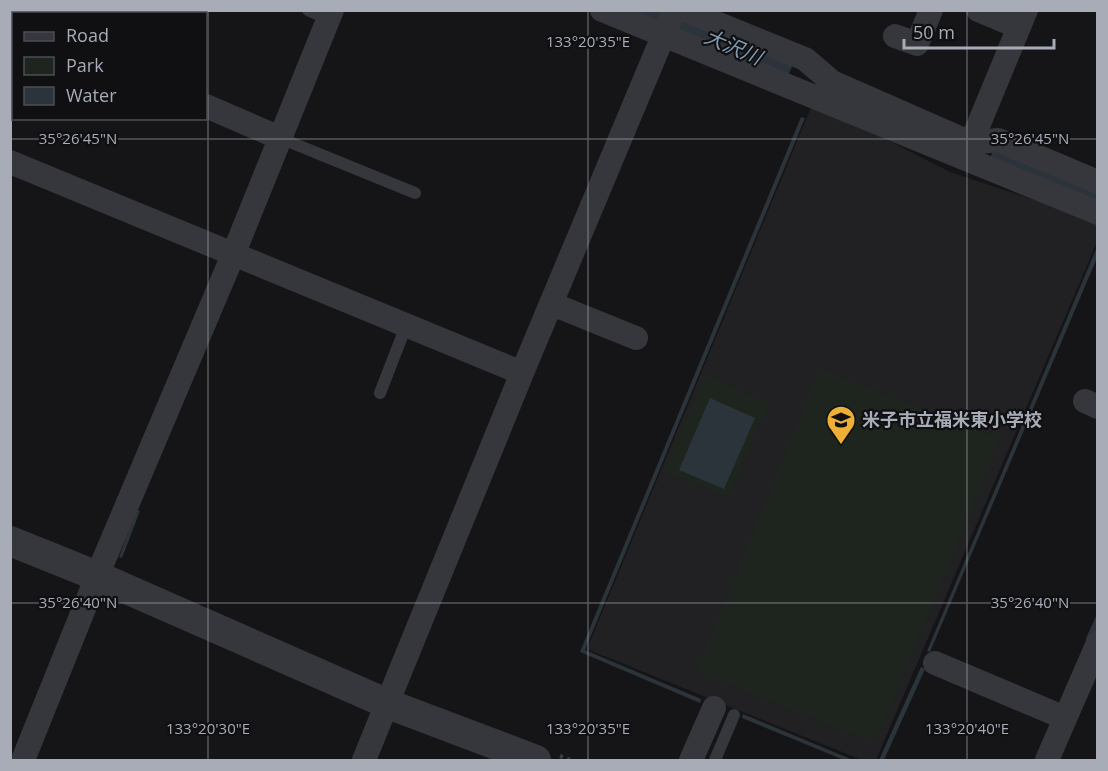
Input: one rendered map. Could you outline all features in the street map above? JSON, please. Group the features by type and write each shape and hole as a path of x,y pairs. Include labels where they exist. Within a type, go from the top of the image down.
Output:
{"street":[{"path":"602,10 968,150 998,140 1098,182"},
{"path":"364,760 522,373 674,10"},
{"path":"684,10 805,59 832,82 1098,213"},
{"path":"895,36 917,44 931,10"},
{"path":"968,150 1022,19 978,10"},
{"path":"23,760 97,576 280,138 323,13"},
{"path":"207,106 280,138"},
{"path":"10,162 522,373"},
{"path":"552,304 636,338"},
{"path":"10,541 97,576 388,704 525,758"},
{"path":"1047,760 1065,718 1093,669 1098,643"},
{"path":"935,663 1065,718"},
{"path":"691,760 724,712"}],"lane":[{"path":"280,138 416,193"},
{"path":"380,393 406,326"},
{"path":"715,760 724,712"}],"shaded area":[{"name":"米子市立福米東小学校","path":"812,105 860,126 950,172 1068,211 1097,223 1097,242 876,760 862,760 587,649"}],"green space":[{"path":"820,369 1000,439 878,735 867,740 697,671"},
{"path":"705,375 769,403 727,497 663,470"}],"water":[{"name":"大沢川","path":"624,11 672,11 794,62 787,78"},
{"path":"801,117 805,118 585,650 701,699 700,703 580,652"},
{"path":"994,148 1097,191 1097,207 989,161"},
{"path":"1097,247 1097,258 930,652 927,651"},
{"path":"710,398 755,418 724,489 679,470"},
{"path":"137,510 140,511 122,558 119,557"},
{"path":"921,667 925,669 884,760 879,760"},
{"path":"743,714 853,760 844,760 742,718"}],"waterway":[{"path":"1089,639 1098,619"}],"place":[{"name":"米子市立福米東小学校","path":"841,446"}]}
